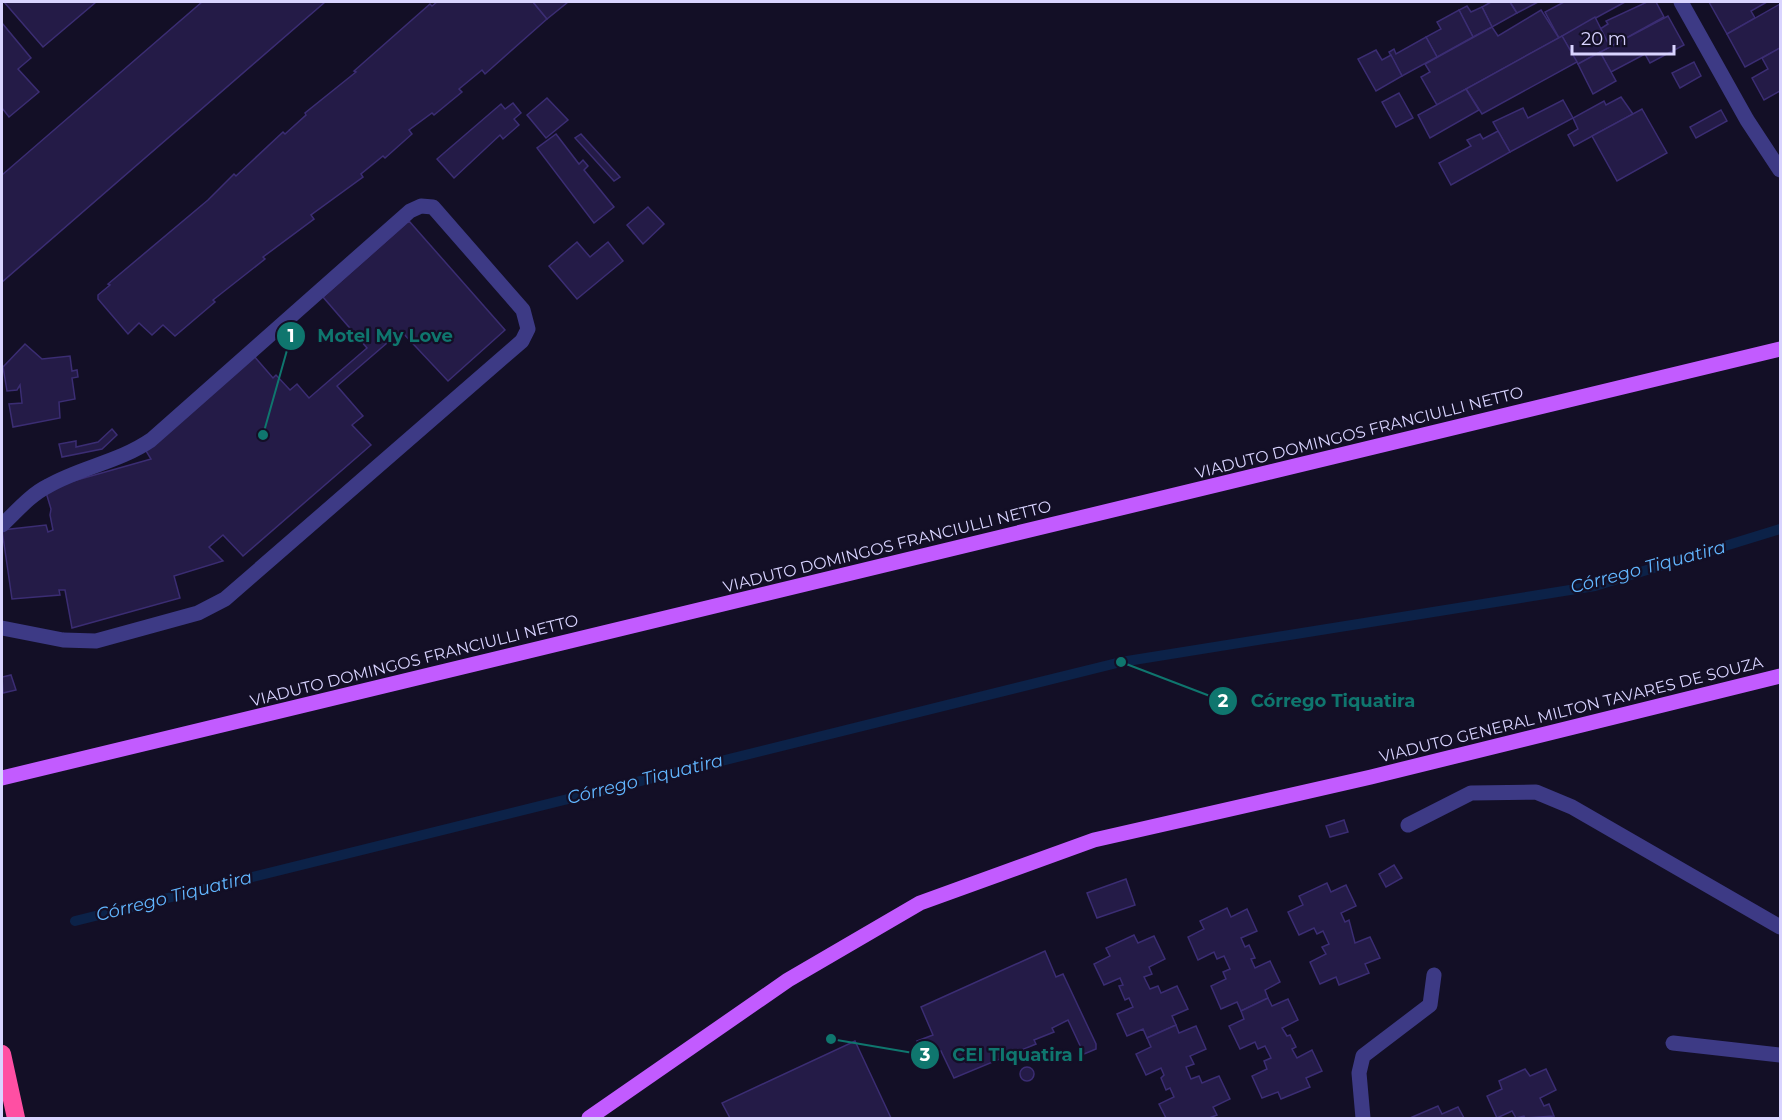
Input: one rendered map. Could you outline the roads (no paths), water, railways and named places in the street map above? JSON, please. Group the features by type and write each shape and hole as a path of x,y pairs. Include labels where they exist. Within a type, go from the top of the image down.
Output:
{"highway":[{"path":"2,1054 16,1119"}],"main road":[{"name":"VIADUTO DOMINGOS FRANCIULLI NETTO","path":"2,778 1780,349"},
{"name":"VIADUTO GENERAL MILTON TAVARES DE SOUZA","path":"589,1119 788,980 920,903 1094,840 1371,777 1780,676"}],"street":[{"path":"1681,2 1747,120 1780,170"},
{"path":"2,525 35,494 48,486 123,456 151,440 410,211 421,206 433,207 523,310 528,328 522,341 225,599 198,613 96,641 63,640 2,628"},
{"path":"1408,825 1471,793 1536,792 1572,807 1780,927"},
{"path":"1363,1119 1359,1073 1363,1056 1430,1005 1434,975"},
{"path":"1673,1043 1780,1054"}],"waterway":[{"name":"Córrego Tiquatira","path":"75,921 1121,662 1595,586 1780,529"}],"place":[{"name":"Motel My Love","path":"263,435"},
{"name":"Córrego Tiquatira","path":"1121,662"},
{"name":"CEI TIquatira I","path":"831,1039"}]}
